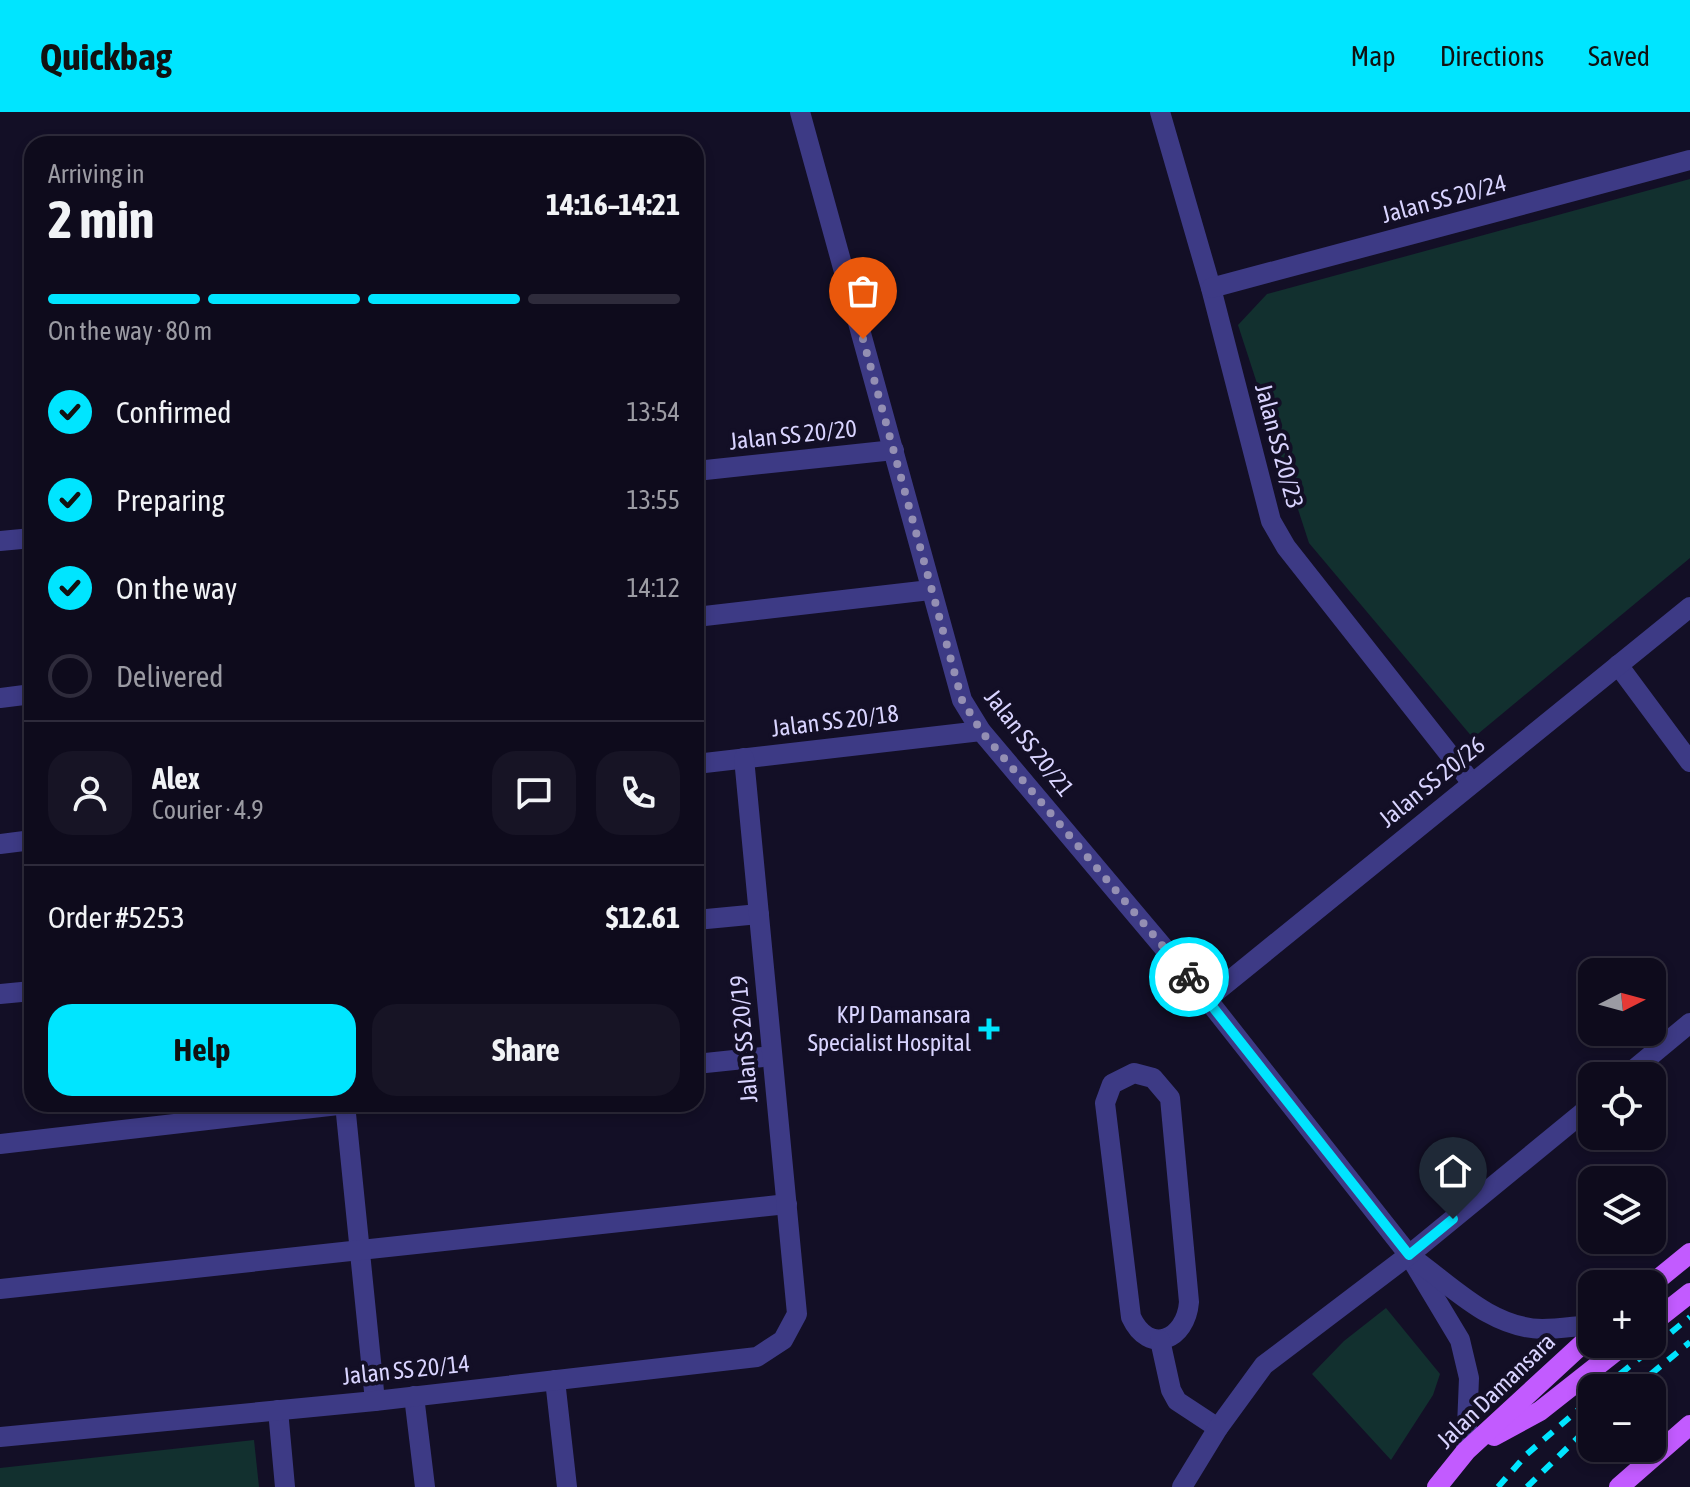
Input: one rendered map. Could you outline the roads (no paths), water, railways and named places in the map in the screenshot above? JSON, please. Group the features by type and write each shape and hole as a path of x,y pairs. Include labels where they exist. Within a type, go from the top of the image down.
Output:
{"main road":[{"path":"1666,1273 1690,1253"},
{"path":"1666,1312 1690,1293"},
{"name":"Jalan Damansara","path":"1437,1487 1466,1451 1578,1348"},
{"path":"1466,1451 1540,1411 1607,1358"},
{"path":"1619,1487 1690,1425"}],"street":[{"name":"Jalan SS 20/21","path":"800,112 962,700 981,731 1207,999 1409,1255 1460,1340 1469,1378 1466,1451"},
{"name":"Jalan SS 20/23","path":"1160,112 1211,288 1271,521 1286,547 1472,783"},
{"name":"Jalan SS 20/24","path":"1211,288 1690,160"},
{"name":"Jalan SS 20/20","path":"704,470 894,450"},
{"path":"0,541 24,539"},
{"path":"704,616 930,590"},
{"name":"Jalan SS 20/26","path":"1207,999 1690,607"},
{"path":"1618,665 1690,762"},
{"path":"0,698 24,695"},
{"name":"Jalan SS 20/18","path":"704,763 981,731"},
{"name":"Jalan SS 20/19","path":"744,758 797,1314"},
{"path":"0,844 24,841"},
{"path":"704,919 759,914"},
{"path":"0,994 24,992"},
{"path":"1643,1062 1690,1023"},
{"path":"704,1063 772,1056"},
{"path":"1134,1073 1153,1078 1170,1098 1189,1302 1188,1315 1182,1328 1160,1340 1147,1338 1137,1330 1131,1317 1105,1103 1112,1084 1134,1073"},
{"path":"0,1144 277,1112"},
{"path":"347,1112 375,1401"},
{"path":"1182,1487 1218,1428 1264,1365 1409,1255 1578,1116"},
{"path":"0,1289 787,1204"},
{"name":"Jalan SS 20/21","path":"1409,1255 1490,1316 1515,1325 1541,1329 1578,1326"},
{"name":"Jalan SS 20/14","path":"0,1437 375,1401 757,1357 783,1340 797,1314"},
{"path":"1160,1340 1171,1390 1177,1401 1218,1428"},
{"path":"555,1380 567,1487"},
{"path":"414,1396 425,1487"},
{"path":"278,1410 285,1487"}],"railway":[{"path":"1620,1374 1690,1317"},
{"path":"1651,1374 1690,1342"},
{"path":"1498,1487 1527,1454 1578,1410"},
{"path":"1527,1487 1578,1438"}],"place":[{"name":"KPJ Damansara Specialist Hospital","path":"989,1029"}]}
